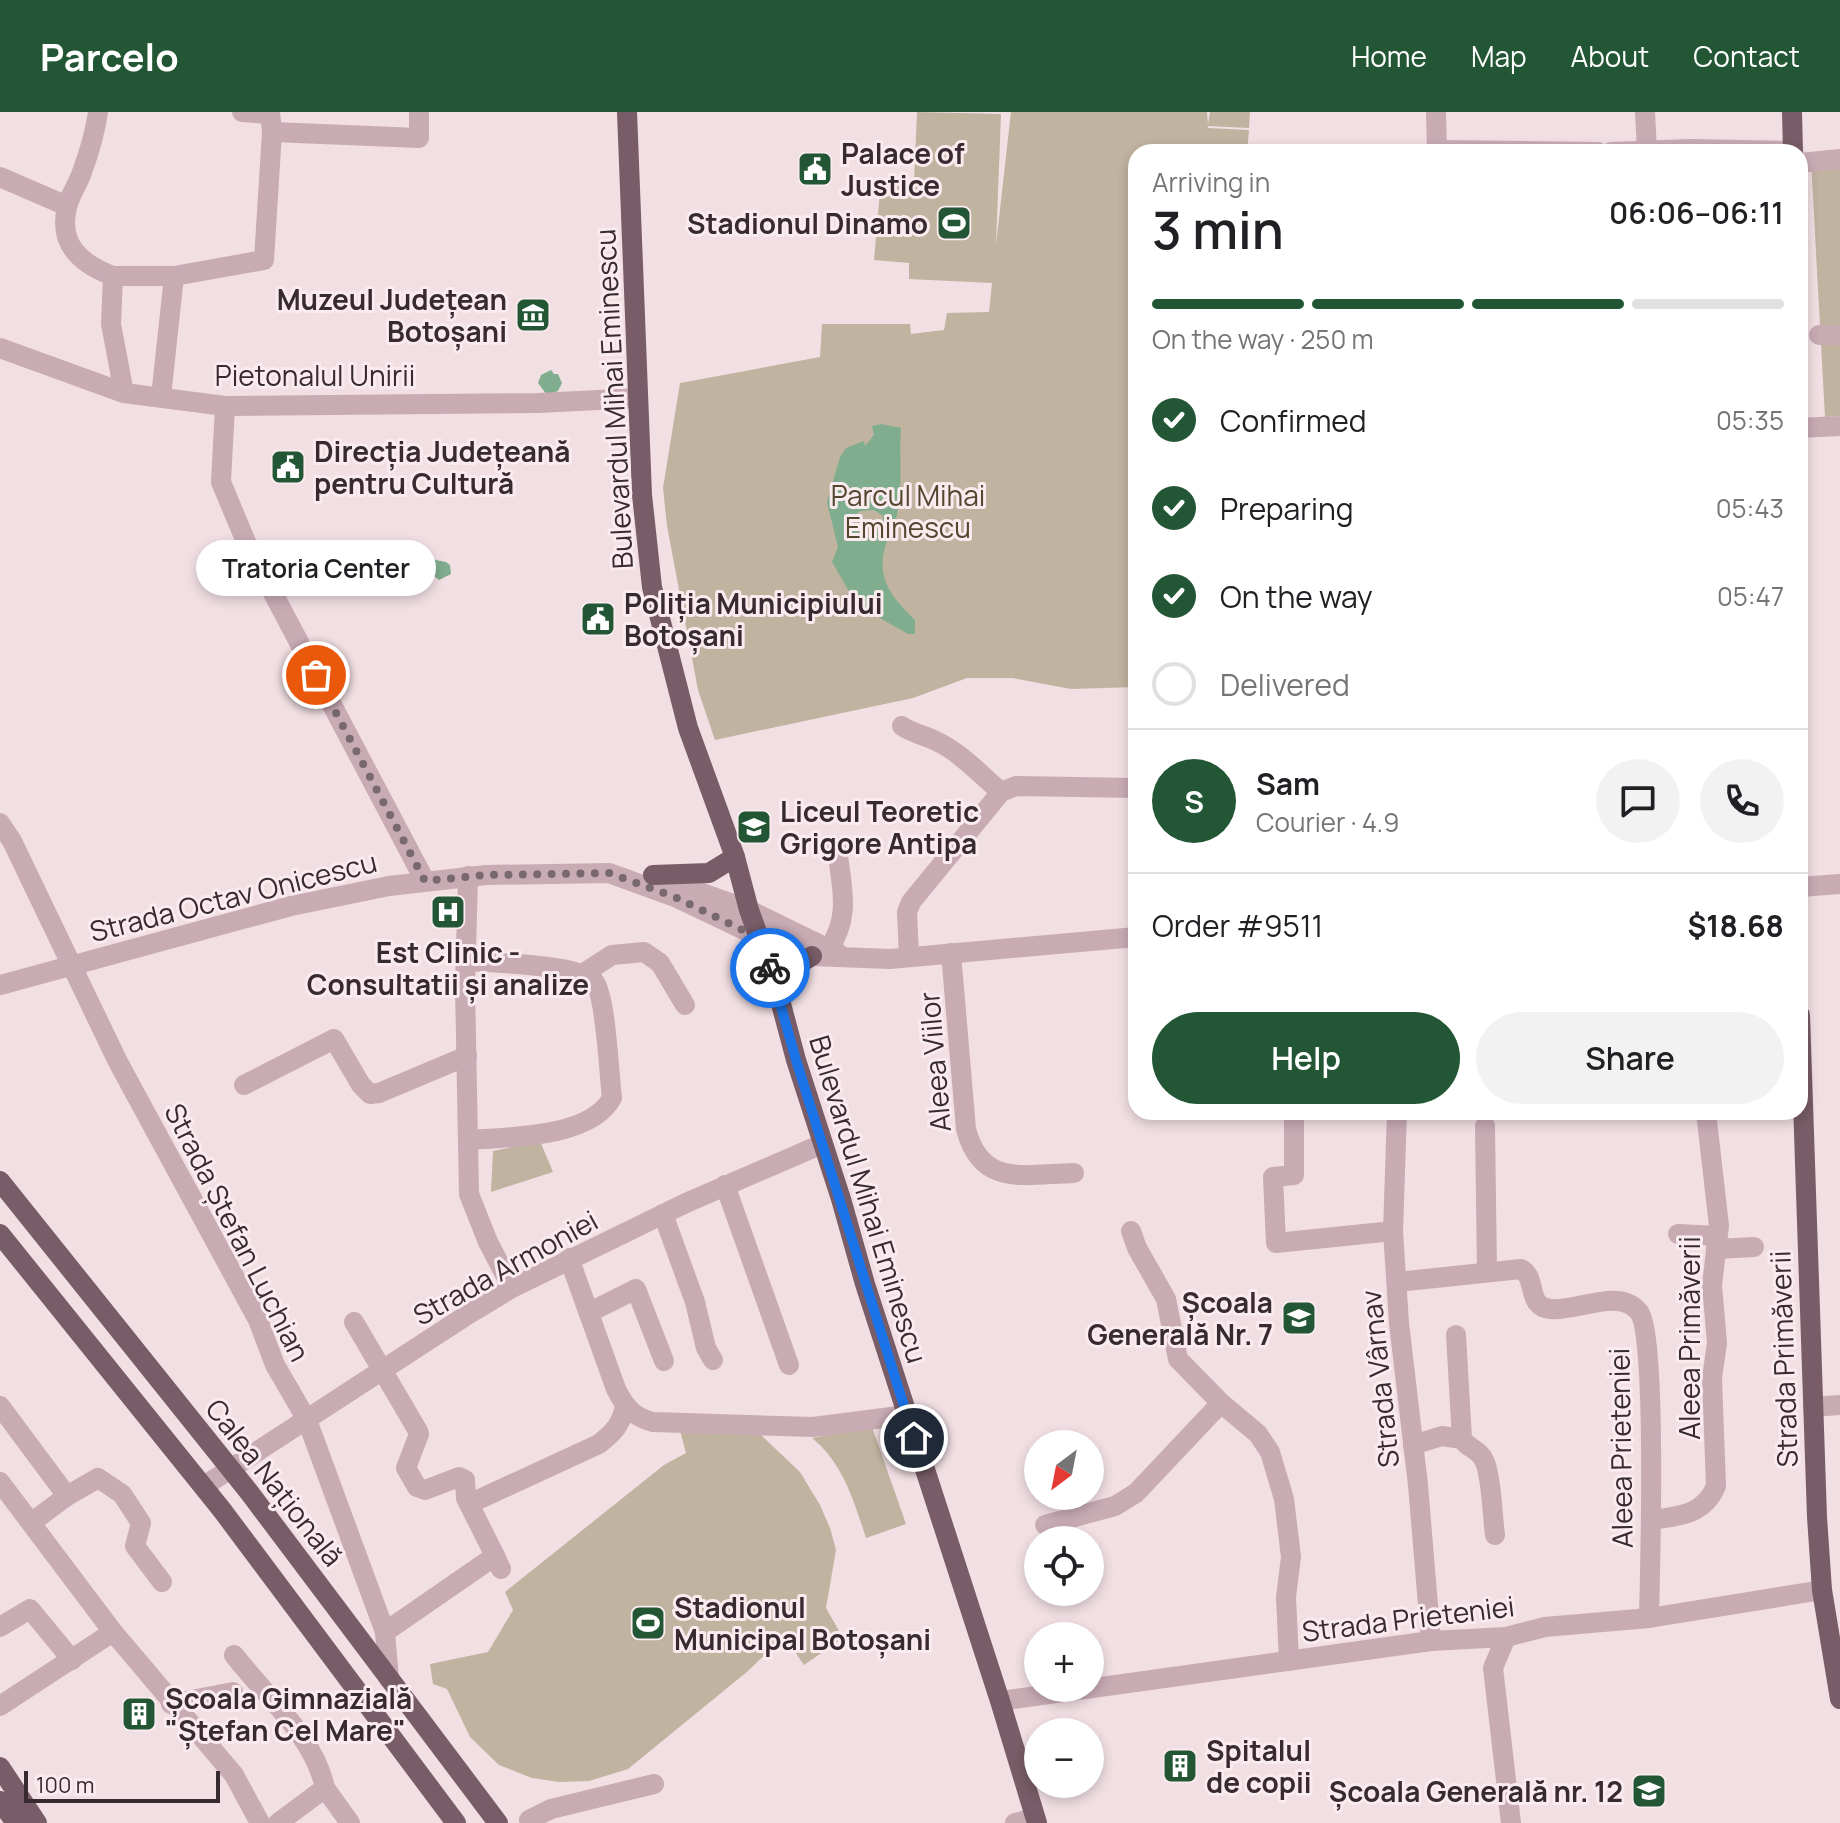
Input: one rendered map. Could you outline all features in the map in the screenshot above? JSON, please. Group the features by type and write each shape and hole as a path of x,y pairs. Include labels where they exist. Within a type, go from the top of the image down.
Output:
{"main road":[{"name":"Bulevardul Mihai Eminescu","path":"627,112 642,495 652,587 688,728 735,857 749,910 776,985 822,1144 1036,1821"},
{"path":"1792,112 1793,144"},
{"path":"653,875 709,873 735,857"},
{"path":"776,985 792,968 820,953"},
{"name":"Strada Primăverii","path":"1803,1120 1813,1439 1822,1590 1840,1699"},
{"name":"Calea Națională","path":"0,1181 230,1468 498,1823"},
{"name":"Calea Națională","path":"0,1234 204,1486 456,1823"},
{"path":"0,1767 37,1823"},
{"path":"0,1801 16,1823"}],"street":[{"path":"98,112 82,172 67,206 65,230 74,252 90,267 113,276 174,276 264,260 271,119"},
{"path":"242,112 271,119 419,138 419,112"},
{"path":"1436,112 1437,144"},
{"path":"1645,112 1647,144"},
{"path":"1808,162 1840,159"},
{"path":"0,177 67,206"},
{"path":"113,276 111,324 124,393"},
{"path":"161,397 174,276"},
{"name":"Pietonalul Unirii","path":"0,348 124,393 225,406 538,403 638,398"},
{"path":"225,406 221,482 246,542 425,881"},
{"path":"1808,428 1840,426"},
{"path":"902,726 951,750 1001,792"},
{"path":"909,957 907,912 911,902 1001,792 1016,786 1128,788"},
{"name":"Strada Ștefan Luchian","path":"0,823 12,841 118,1062 258,1320 275,1365 307,1420 385,1632 389,1679"},
{"path":"609,873 653,875 749,910 789,928 820,953 836,938 845,911 837,847"},
{"name":"Strada Octav Onicescu","path":"0,985 291,906 362,890 468,876 609,873 675,897 759,938 850,958 873,960 1128,938"},
{"path":"468,876 469,1194 488,1242 512,1288"},
{"path":"1808,886 1840,884"},
{"path":"584,973 612,955 644,952 660,963 685,1005"},
{"name":"Aleea Viilor","path":"951,953 964,1118 971,1149 991,1169 1004,1174 1074,1173"},
{"path":"467,961 584,973 596,983 612,1098 606,1110 589,1121 543,1133 468,1140"},
{"path":"244,1085 334,1039 361,1085 370,1094 467,1056"},
{"path":"1294,1120 1294,1175 1273,1177 1276,1243 1393,1231"},
{"name":"Strada Vârnav","path":"1397,1120 1393,1231 1431,1641"},
{"name":"Aleea Primăverii","path":"1651,1520 1687,1515 1702,1508 1710,1500 1716,1486 1712,1378 1717,1343 1712,1285 1719,1226 1707,1120"},
{"path":"1485,1126 1487,1272"},
{"name":"Strada Armoniei","path":"204,1486 512,1288 725,1185 822,1144"},
{"path":"725,1185 789,1365"},
{"path":"663,1214 695,1302 706,1348 713,1360"},
{"path":"1131,1231 1137,1248 1166,1299 1178,1359 1221,1403 1258,1434 1270,1452 1284,1499 1291,1557 1286,1597 1289,1661"},
{"path":"1678,1234 1716,1243 1754,1247"},
{"path":"569,1258 616,1389 625,1406 637,1418 653,1422 813,1427 907,1415"},
{"name":"Aleea Prieteniei","path":"1397,1282 1514,1268 1526,1271 1536,1302 1550,1309 1608,1301 1628,1303 1641,1312 1647,1348 1651,1520 1649,1618"},
{"path":"590,1312 636,1289 664,1361"},
{"path":"354,1322 419,1434 406,1468 417,1487 425,1490 459,1477 465,1480 466,1498 498,1563 385,1632"},
{"path":"1456,1335 1462,1439 1485,1461 1495,1535"},
{"path":"1045,1525 1115,1506 1136,1493 1221,1403"},
{"path":"1813,1407 1840,1405"},
{"path":"0,1406 67,1496"},
{"path":"469,1504 599,1444 616,1431 625,1406"},
{"path":"1413,1445 1442,1436 1462,1439"},
{"path":"32,1522 98,1478 122,1494 141,1523 135,1546 162,1582"},
{"path":"0,1482 113,1632 234,1775 260,1823"},
{"name":"Strada Prieteniei","path":"1000,1701 1431,1641 1506,1637 1545,1627 1649,1618 1822,1590"},
{"path":"0,1627 30,1609 72,1660"},
{"path":"0,1706 113,1632"},
{"path":"1506,1637 1493,1668 1511,1823"},
{"path":"234,1655 301,1736 322,1775 325,1788 347,1822"},
{"path":"171,1704 233,1692"},
{"path":"529,1820 551,1809 654,1784"},
{"path":"278,1823 325,1788"},
{"path":"1015,1823 1036,1821"}],"green space":[{"name":"Parcul Mihai Eminescu","path":"917,112 1001,114 996,245 1011,112 1207,112 1208,124 1210,112 1250,112 1249,128 1208,126 1249,130 1248,144 1128,144 1128,687 1071,689 1012,678 967,678 913,698 715,740 698,690 667,526 663,488 680,383 820,357 822,324 910,324 911,334 944,330 947,313 989,312 992,283 909,279 909,263 874,260 881,179 914,182"},
{"path":"1811,160 1840,160 1840,416 1825,417"},
{"path":"540,1141 553,1172 491,1192 493,1151"},
{"name":"Stadionul Municipal Botoșani","path":"677,1419 761,1435 800,1472 820,1505 836,1550 826,1608 843,1638 804,1665 784,1636 748,1671 628,1769 589,1781 559,1782 532,1778 499,1765 470,1737 447,1689 433,1684 430,1664 488,1652 513,1610 505,1592 664,1465 686,1453"},
{"path":"872,1427 906,1524 866,1538 840,1471 812,1438"}],"shaded area":[{"path":"551,370 558,374 562,383 558,391 547,395 538,383 541,375"},
{"path":"881,424 901,428 899,505 886,544 883,567 884,577 893,595 915,620 915,634 908,634 857,605 832,562 838,547 827,502 840,457 846,448 864,441 865,446 874,435 872,426","holes":["874,510 883,516 883,522 891,523 883,524 871,539 852,528 852,518 860,511"]},
{"path":"414,545 424,547 431,559 450,565 451,574 439,580 427,570 420,577 412,574 410,553"}],"way so far":[{"path":"316,675 425,881 486,875 609,873 675,897 759,938 770,968"}],"place":[{"name":"Palace of Justice","path":"815,169"},
{"name":"Stadionul Dinamo","path":"954,223"},
{"name":"Muzeul Județean Botoșani","path":"533,315"},
{"name":"Direcția Județeană pentru Cultură","path":"288,467"},
{"name":"Poliția Municipiului Botoșani","path":"598,619"},
{"name":"Tratoria Center","path":"316,675"},
{"name":"Liceul Teoretic Grigore Antipa","path":"754,827"},
{"name":"Est Clinic - Consultatii și analize","path":"448,912"},
{"name":"Școala Generală Nr. 7","path":"1299,1318"},
{"name":"Stadionul Municipal Botoșani","path":"648,1623"},
{"name":"Școala Gimnazială \"Ștefan Cel Mare\"","path":"139,1714"},
{"name":"Spitalul de copii","path":"1180,1766"},
{"name":"Școala Generală nr. 12","path":"1649,1791"}],"route":[{"path":"770,968 914,1438"}]}
